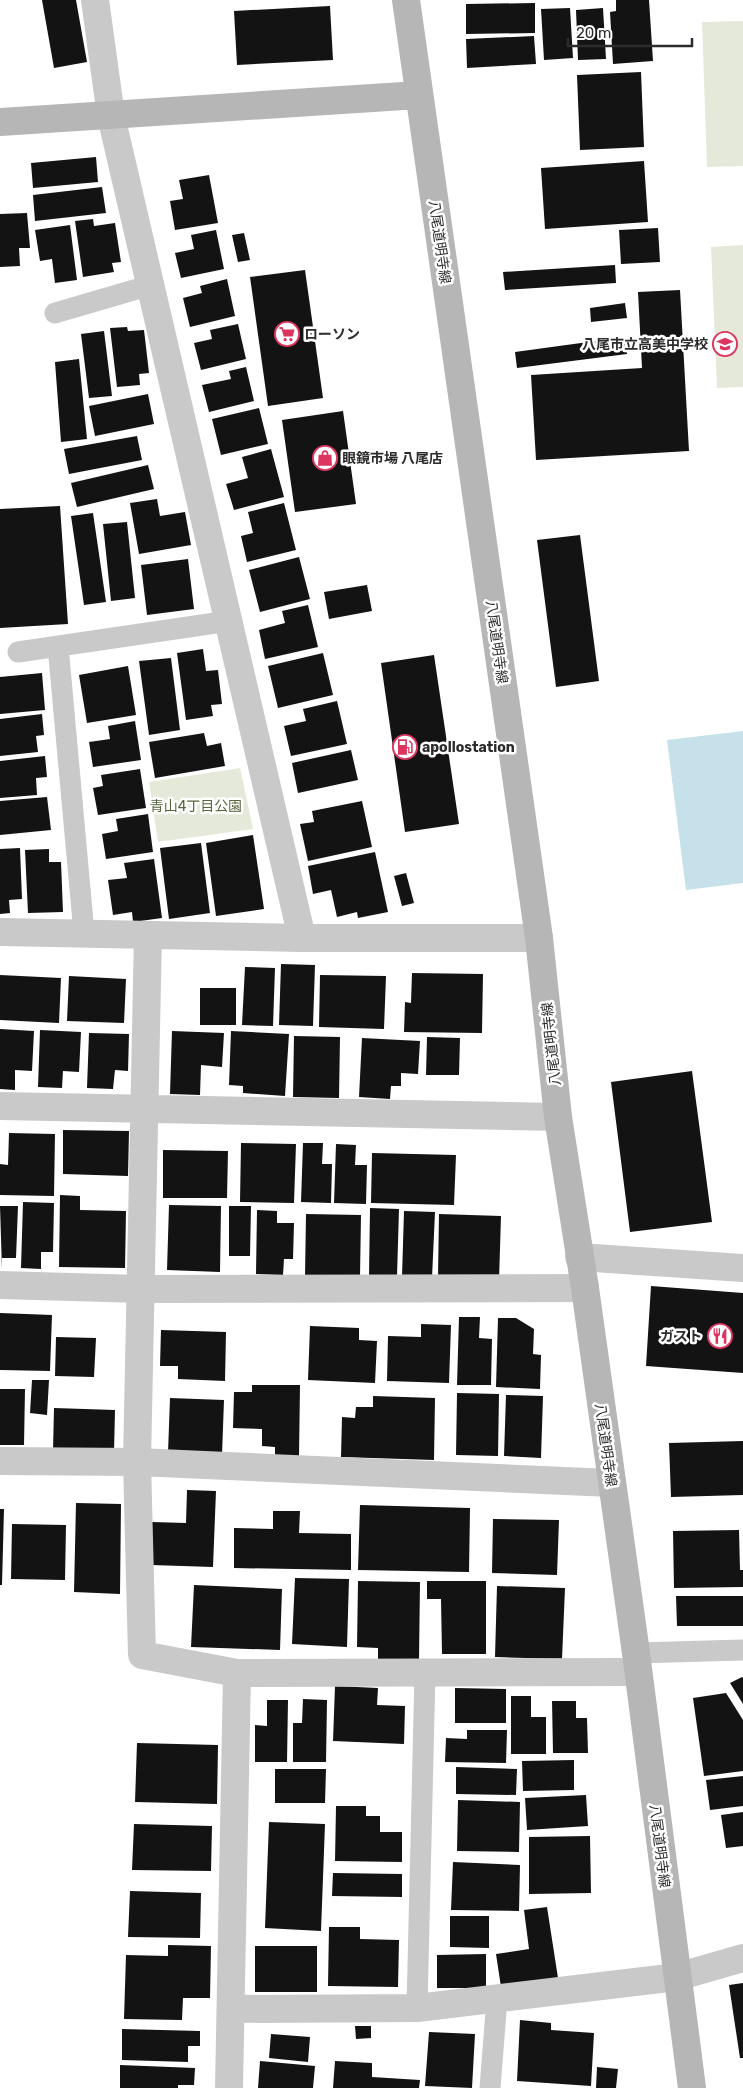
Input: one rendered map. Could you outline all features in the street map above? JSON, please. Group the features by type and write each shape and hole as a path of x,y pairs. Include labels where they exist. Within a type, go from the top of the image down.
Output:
{"main road":[{"name":"八尾道明寺線","path":"406,0 539,938 558,1117 585,1288 637,1662 676,1977 692,2088"},
{"path":"0,122 419,95"}],"street":[{"path":"95,0 111,116 302,938"},
{"path":"0,932 302,938 539,938"},
{"path":"148,935 146,1110 137,1462 142,1654 237,1672 425,1672 637,1662"},
{"path":"0,1106 558,1117"},
{"path":"579,1257 743,1268"},
{"path":"0,1285 141,1288 585,1288"},
{"path":"0,1461 137,1462 611,1483"},
{"path":"229,2088 237,1672"},
{"path":"231,2009 417,2008 676,1977 743,1958"}],"lane":[{"path":"55,313 151,285"},
{"path":"18,652 229,621"},
{"path":"58,646 84,933"},
{"path":"637,1662 743,1650"},
{"path":"417,2008 425,1672"},
{"path":"490,2088 497,1999"}],"green space":[{"path":"743,21 743,166 707,167 702,22"},
{"path":"743,245 743,387 717,388 711,247"},
{"name":"青山4丁目公園","path":"240,768 253,829 158,842 149,782"}],"water":[{"path":"743,731 743,883 686,890 667,740"}],"building":[{"path":"42,0 76,0 87,62 54,68"},
{"path":"616,0 649,0 653,61 613,64 610,12 616,11"},
{"path":"535,3 535,33 466,34 466,4"},
{"path":"330,6 333,60 237,65 234,11"},
{"path":"570,8 573,58 544,60 541,9"},
{"path":"603,8 606,59 578,60 576,10"},
{"path":"534,36 536,64 467,68 466,39"},
{"path":"641,72 644,147 580,150 577,75"},
{"path":"96,157 98,182 33,188 31,163"},
{"path":"644,161 648,222 545,229 541,168"},
{"path":"209,175 218,223 175,230 170,201 183,199 179,180"},
{"path":"102,187 106,213 35,221 33,195"},
{"path":"27,213 30,248 19,248 20,266 0,267 0,214"},
{"path":"93,219 94,226 115,223 121,262 112,263 114,272 83,277 75,221"},
{"path":"70,225 77,280 55,283 52,259 40,261 35,230"},
{"path":"658,228 660,262 621,264 619,230"},
{"path":"216,230 224,269 181,278 175,253 194,249 191,235"},
{"path":"244,233 250,260 238,262 232,235"},
{"path":"615,265 616,283 505,290 503,272"},
{"path":"305,270 323,398 268,406 250,277"},
{"path":"227,279 235,316 190,327 183,298 202,293 200,286"},
{"path":"680,290 689,451 536,460 531,375 642,368 638,292"},
{"path":"625,303 627,318 591,322 590,308"},
{"path":"238,324 246,359 201,370 194,343 212,339 210,330"},
{"path":"127,327 128,331 144,330 149,373 139,374 140,385 117,387 110,328"},
{"path":"104,331 112,396 89,398 81,334"},
{"path":"625,337 627,354 517,368 515,352"},
{"path":"79,359 87,439 61,442 55,362"},
{"path":"246,367 254,401 209,412 202,385 231,379 229,371"},
{"path":"148,394 154,424 95,436 89,406"},
{"path":"259,408 268,444 221,455 212,419"},
{"path":"343,411 356,504 295,512 282,420"},
{"path":"137,436 142,460 69,474 64,449"},
{"path":"271,449 284,497 234,510 226,484 248,478 242,457"},
{"path":"148,465 154,489 77,507 71,483"},
{"path":"157,499 160,516 185,512 191,545 139,554 130,503"},
{"path":"284,503 296,550 247,562 241,536 253,533 248,512"},
{"path":"60,506 68,624 0,628 0,509"},
{"path":"93,513 106,602 84,605 71,516"},
{"path":"127,522 135,598 111,601 103,524"},
{"path":"580,535 599,681 556,687 537,540"},
{"path":"299,557 310,599 260,612 249,570"},
{"path":"188,559 194,609 147,615 141,565"},
{"path":"367,585 372,611 329,619 324,592"},
{"path":"308,605 318,647 265,659 259,630 285,623 282,611"},
{"path":"203,649 206,671 218,670 222,704 211,705 213,716 186,720 177,653"},
{"path":"323,653 333,695 278,708 268,666"},
{"path":"434,655 459,824 405,832 381,663"},
{"path":"171,658 180,730 149,735 139,661"},
{"path":"128,666 136,715 87,723 79,675"},
{"path":"42,673 45,710 0,714 0,677"},
{"path":"337,701 347,744 291,756 284,726 306,721 303,709"},
{"path":"42,714 44,735 36,736 38,752 0,756 0,719"},
{"path":"135,721 141,760 93,767 89,742 110,739 108,726"},
{"path":"204,733 207,746 221,743 225,766 155,778 149,742"},
{"path":"351,750 358,780 298,793 292,763"},
{"path":"45,756 47,777 36,778 37,795 0,798 0,761"},
{"path":"140,769 146,808 98,815 93,788 103,786 101,775"},
{"path":"47,797 51,830 0,835 0,801"},
{"path":"362,801 372,847 308,861 300,824 314,822 312,811"},
{"path":"148,814 153,852 106,859 102,834 118,831 116,819"},
{"path":"253,835 264,909 216,916 206,843"},
{"path":"201,843 210,913 169,919 160,848"},
{"path":"20,848 22,899 9,900 10,913 0,914 0,849"},
{"path":"49,849 49,862 61,862 63,912 28,913 25,850"},
{"path":"375,852 388,912 358,918 357,912 337,917 331,890 313,894 308,866"},
{"path":"154,859 162,918 133,922 132,912 113,915 108,880 127,878 124,863"},
{"path":"406,873 414,903 402,906 394,876"},
{"path":"281,964 315,965 313,1026 279,1025"},
{"path":"245,967 275,968 273,1026 242,1025"},
{"path":"412,973 483,974 482,1033 404,1032 405,1002 411,1003"},
{"path":"0,975 61,978 59,1023 0,1020"},
{"path":"320,975 386,976 384,1029 319,1027"},
{"path":"69,976 126,979 124,1023 67,1021"},
{"path":"200,988 236,988 236,1025 200,1025"},
{"path":"0,1029 34,1031 32,1071 15,1070 15,1090 0,1089"},
{"path":"40,1030 81,1032 79,1072 63,1071 62,1088 38,1087"},
{"path":"172,1031 224,1033 222,1067 201,1065 200,1095 170,1094"},
{"path":"231,1031 289,1034 285,1096 243,1093 243,1086 229,1085"},
{"path":"89,1033 129,1034 128,1071 115,1070 113,1089 87,1088"},
{"path":"294,1036 340,1037 339,1098 293,1097"},
{"path":"427,1037 460,1038 459,1075 426,1075"},
{"path":"362,1038 420,1041 418,1074 401,1073 401,1086 391,1086 390,1099 359,1097"},
{"path":"692,1071 712,1222 630,1232 611,1082"},
{"path":"63,1130 129,1131 128,1176 63,1174"},
{"path":"9,1133 55,1134 54,1196 0,1195 0,1164 8,1165"},
{"path":"241,1143 296,1144 294,1203 240,1202"},
{"path":"303,1143 323,1143 322,1164 332,1164 331,1203 301,1202"},
{"path":"336,1144 356,1145 355,1165 367,1165 366,1204 334,1203"},
{"path":"163,1150 228,1151 227,1198 163,1198"},
{"path":"372,1153 456,1155 454,1205 371,1203"},
{"path":"60,1195 80,1196 80,1210 126,1211 125,1268 59,1267"},
{"path":"23,1202 54,1203 53,1252 41,1252 41,1269 21,1268"},
{"path":"169,1205 221,1206 220,1272 167,1270"},
{"path":"0,1206 18,1206 16,1258 2,1258 2,1270"},
{"path":"229,1206 251,1206 250,1256 229,1256"},
{"path":"370,1208 399,1209 397,1277 369,1277"},
{"path":"257,1210 277,1211 277,1223 294,1223 293,1259 284,1259 283,1275 256,1274"},
{"path":"404,1211 435,1212 432,1278 402,1277"},
{"path":"306,1214 361,1215 360,1277 305,1277"},
{"path":"439,1214 501,1216 499,1281 438,1279"},
{"path":"651,1286 743,1293 743,1373 646,1366"},
{"path":"0,1313 52,1315 50,1371 0,1370"},
{"path":"459,1317 480,1317 479,1338 492,1339 491,1385 457,1385"},
{"path":"498,1318 516,1318 534,1329 533,1354 541,1355 540,1389 496,1387"},
{"path":"421,1324 451,1325 449,1383 387,1381 388,1336 421,1337"},
{"path":"310,1326 359,1328 359,1340 377,1341 375,1383 308,1380"},
{"path":"161,1330 226,1332 225,1381 178,1379 178,1366 160,1366"},
{"path":"56,1337 96,1338 94,1377 55,1376"},
{"path":"32,1380 49,1380 47,1415 30,1413"},
{"path":"252,1385 300,1385 299,1456 275,1456 275,1447 262,1446 262,1429 233,1428 234,1392 252,1392"},
{"path":"0,1389 25,1389 24,1445 0,1445"},
{"path":"457,1393 499,1394 498,1456 456,1455"},
{"path":"506,1395 543,1396 541,1458 504,1456"},
{"path":"373,1396 435,1398 434,1460 341,1457 342,1417 355,1418 356,1407 373,1407"},
{"path":"170,1398 224,1400 222,1455 168,1453"},
{"path":"54,1408 115,1410 114,1452 53,1451"},
{"path":"743,1441 743,1495 671,1497 669,1443"},
{"path":"187,1490 216,1491 213,1567 151,1565 152,1522 186,1523"},
{"path":"76,1503 121,1504 120,1594 74,1592"},
{"path":"360,1505 470,1508 469,1572 358,1570"},
{"path":"0,1509 4,1509 2,1585 0,1585"},
{"path":"273,1511 300,1511 299,1533 351,1534 351,1570 234,1568 234,1528 273,1529"},
{"path":"493,1519 559,1520 557,1575 492,1573"},
{"path":"12,1524 66,1525 65,1580 11,1579"},
{"path":"739,1530 740,1570 743,1570 743,1587 674,1588 673,1531"},
{"path":"295,1578 349,1579 347,1647 292,1644"},
{"path":"358,1581 420,1582 419,1660 378,1659 378,1648 357,1647"},
{"path":"427,1581 486,1581 486,1654 442,1654 441,1599 427,1599"},
{"path":"194,1585 282,1589 280,1650 191,1647"},
{"path":"497,1586 565,1588 562,1659 495,1657"},
{"path":"676,1596 743,1596 743,1626 677,1626"},
{"path":"743,1678 743,1704 730,1683"},
{"path":"335,1686 378,1688 377,1705 405,1706 404,1744 333,1741"},
{"path":"455,1688 506,1689 506,1723 455,1723"},
{"path":"726,1693 743,1720 743,1771 704,1776 693,1698"},
{"path":"511,1696 531,1696 531,1717 546,1717 546,1754 511,1754"},
{"path":"303,1699 327,1700 326,1762 293,1762 293,1723 302,1723"},
{"path":"267,1700 288,1700 287,1762 255,1762 255,1725 267,1726"},
{"path":"552,1701 576,1701 576,1718 587,1718 588,1753 553,1753"},
{"path":"467,1730 507,1730 506,1763 445,1762 446,1738 467,1739"},
{"path":"137,1743 218,1745 217,1804 135,1802"},
{"path":"574,1760 574,1790 523,1791 522,1761"},
{"path":"456,1767 517,1769 516,1795 456,1794"},
{"path":"275,1769 326,1769 325,1803 275,1803"},
{"path":"743,1776 743,1806 710,1810 706,1780"},
{"path":"586,1795 588,1826 527,1830 525,1798"},
{"path":"458,1800 520,1802 519,1852 457,1851"},
{"path":"336,1806 366,1806 366,1816 380,1816 380,1832 402,1832 402,1862 335,1861"},
{"path":"743,1812 743,1846 726,1848 721,1815"},
{"path":"269,1822 325,1824 321,1931 265,1928"},
{"path":"134,1824 212,1826 211,1871 132,1870"},
{"path":"590,1836 591,1893 529,1894 529,1837"},
{"path":"453,1862 520,1865 519,1911 451,1910"},
{"path":"333,1873 402,1874 402,1897 332,1896"},
{"path":"130,1891 201,1893 200,1938 128,1937"},
{"path":"547,1907 558,1978 501,1987 496,1954 529,1949 524,1910"},
{"path":"450,1916 489,1916 489,1948 450,1947"},
{"path":"329,1927 360,1927 360,1939 399,1940 398,1987 328,1986"},
{"path":"168,1945 211,1946 210,1998 183,1998 182,2020 124,2019 126,1955 168,1956"},
{"path":"255,1946 317,1946 317,1992 255,1992"},
{"path":"486,1954 486,1988 437,1988 437,1955"},
{"path":"743,1983 743,2058 740,2058 729,1985"},
{"path":"520,2020 551,2023 551,2030 594,2033 591,2086 517,2081"},
{"path":"355,2026 371,2026 371,2038 356,2039"},
{"path":"122,2029 200,2031 200,2046 188,2046 188,2062 122,2060"},
{"path":"429,2032 475,2034 472,2088 425,2086"},
{"path":"271,2034 310,2037 308,2062 269,2058"},
{"path":"260,2061 315,2066 313,2088 258,2088"},
{"path":"335,2061 372,2063 372,2077 420,2080 419,2088 333,2088"},
{"path":"120,2065 195,2068 194,2085 178,2085 178,2088 120,2088"},
{"path":"597,2067 618,2069 616,2088 596,2088"}],"place":[{"name":"ローソン","path":"287,334"},
{"name":"八尾市立高美中学校","path":"725,344"},
{"name":"眼鏡市場 八尾店","path":"325,458"},
{"name":"apollostation","path":"405,747"},
{"name":"ガスト","path":"720,1336"}]}
